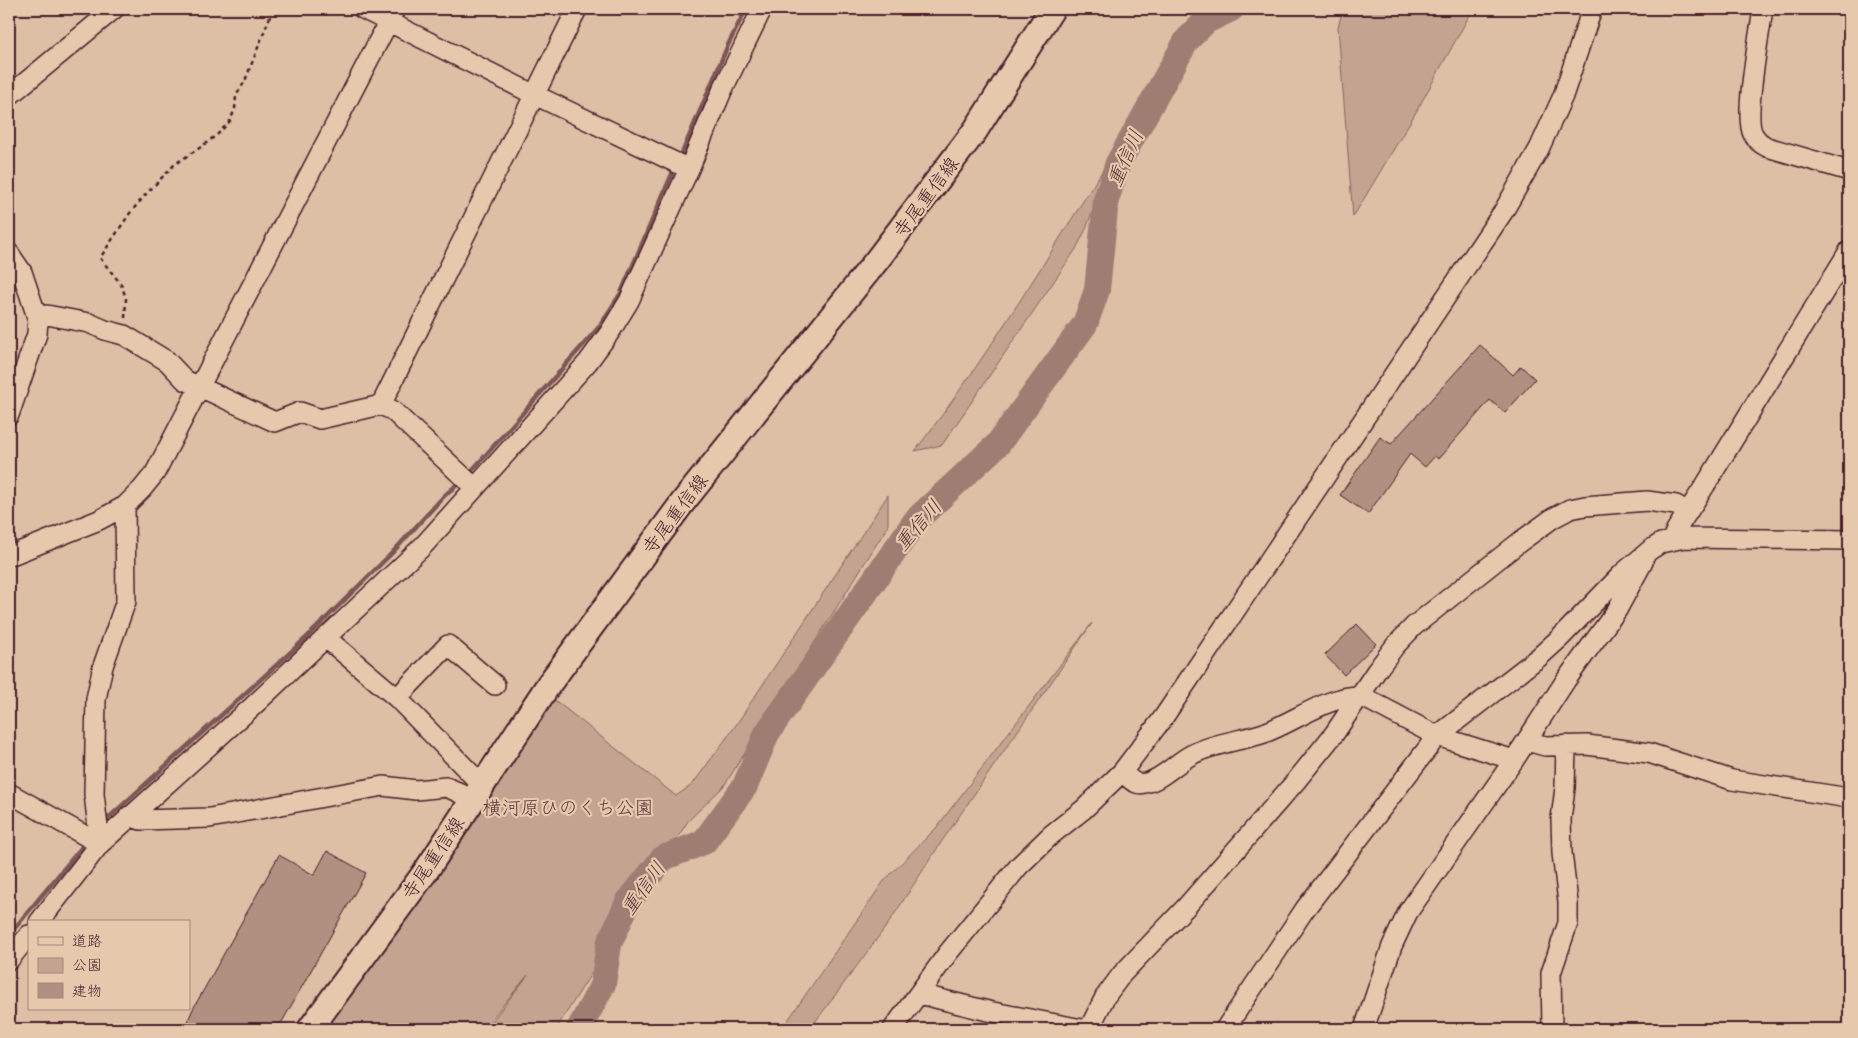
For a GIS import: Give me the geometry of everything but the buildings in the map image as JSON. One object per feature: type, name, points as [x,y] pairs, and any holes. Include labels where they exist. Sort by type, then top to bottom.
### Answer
[{"type":"main road","name":"寺尾重信線","points":[[310,1029],[426,871],[549,684],[683,502],[877,260],[975,131],[1052,9]]},
{"type":"street","points":[[9,96],[114,9]]},
{"type":"street","points":[[363,9],[391,15],[535,95],[689,169]]},
{"type":"street","points":[[381,405],[577,9]]},
{"type":"street","points":[[41,920],[100,844],[252,707],[423,546],[588,362],[610,332],[629,301],[689,169],[722,90],[762,9]]},
{"type":"street","points":[[892,1029],[948,953],[1019,866],[1051,835],[1084,809],[1122,772],[1168,710],[1503,212],[1539,149],[1563,96],[1592,9]]},
{"type":"street","points":[[1763,9],[1750,101],[1749,122],[1752,134],[1767,147],[1849,171]]},
{"type":"street","points":[[9,556],[99,520],[124,506],[155,473],[391,15]]},
{"type":"street","points":[[1672,540],[1849,250]]},
{"type":"street","points":[[9,253],[22,272],[38,320],[37,334],[9,415]]},
{"type":"street","points":[[38,320],[47,315],[89,323],[124,335],[167,361],[185,380],[274,422],[300,412],[320,419],[381,405],[392,410],[475,488]]},
{"type":"street","points":[[1089,1029],[1105,997],[1122,974],[1186,907],[1290,788],[1334,734],[1390,652],[1414,626],[1521,541],[1553,518],[1570,509],[1647,501],[1676,505],[1688,512]]},
{"type":"street","points":[[100,844],[94,794],[96,699],[103,666],[126,601],[124,506]]},
{"type":"street","points":[[1225,1029],[1305,910],[1437,736],[1561,637],[1623,573],[1650,550],[1672,540],[1684,538],[1849,540]]},
{"type":"street","points":[[1364,1029],[1392,946],[1408,912],[1527,741],[1566,680],[1617,610],[1650,550]]},
{"type":"street","points":[[326,638],[397,698],[477,793]]},
{"type":"street","points":[[397,698],[448,645],[495,685]]},
{"type":"street","points":[[1122,772],[1134,782],[1143,784],[1152,781],[1191,755],[1208,748],[1264,733],[1338,699],[1350,696],[1360,696],[1437,736],[1514,760]]},
{"type":"street","points":[[1527,741],[1545,746],[1595,746],[1649,753],[1732,780],[1849,798]]},
{"type":"street","points":[[1552,1029],[1550,973],[1568,923],[1561,819],[1565,788],[1566,745]]},
{"type":"street","points":[[129,816],[141,820],[210,818],[384,786],[416,790],[446,787],[458,792],[477,793]]},
{"type":"street","points":[[9,793],[100,844]]},
{"type":"street","points":[[9,960],[28,936]]},
{"type":"street","points":[[919,994],[988,1011],[1082,1029]]},
{"type":"path","points":[[124,335],[126,298],[121,284],[100,258],[130,212],[147,193],[175,164],[218,134],[230,121],[235,109],[236,96],[245,81],[273,9]]},
{"type":"green space","points":[[1343,9],[1473,9],[1416,112],[1353,217],[1338,27]]},
{"type":"green space","points":[[1113,154],[1086,229],[1076,249],[942,445],[915,451],[993,342]]},
{"type":"green space","name":"横河原ひのくち公園","points":[[888,495],[888,526],[724,786],[688,821],[556,1029],[486,1029],[528,975],[483,1029],[320,1029],[552,698],[676,796],[692,785],[736,725]]},
{"type":"green space","points":[[1092,623],[940,844],[888,924],[810,1029],[782,1029],[884,881],[937,827]]},
{"type":"waterway","points":[[680,158],[728,45],[746,9]]},
{"type":"waterway","name":"重信川","points":[[579,1029],[603,984],[609,944],[628,902],[663,858],[704,842],[745,786],[767,733],[917,519],[998,444],[1085,324],[1097,290],[1106,200],[1118,163],[1187,40],[1206,21],[1231,9]]},
{"type":"waterway","points":[[468,475],[599,327],[621,293],[675,167]]},
{"type":"waterway","points":[[103,823],[305,639],[392,553],[444,496],[460,482]]},
{"type":"waterway","points":[[9,935],[86,842]]}]
